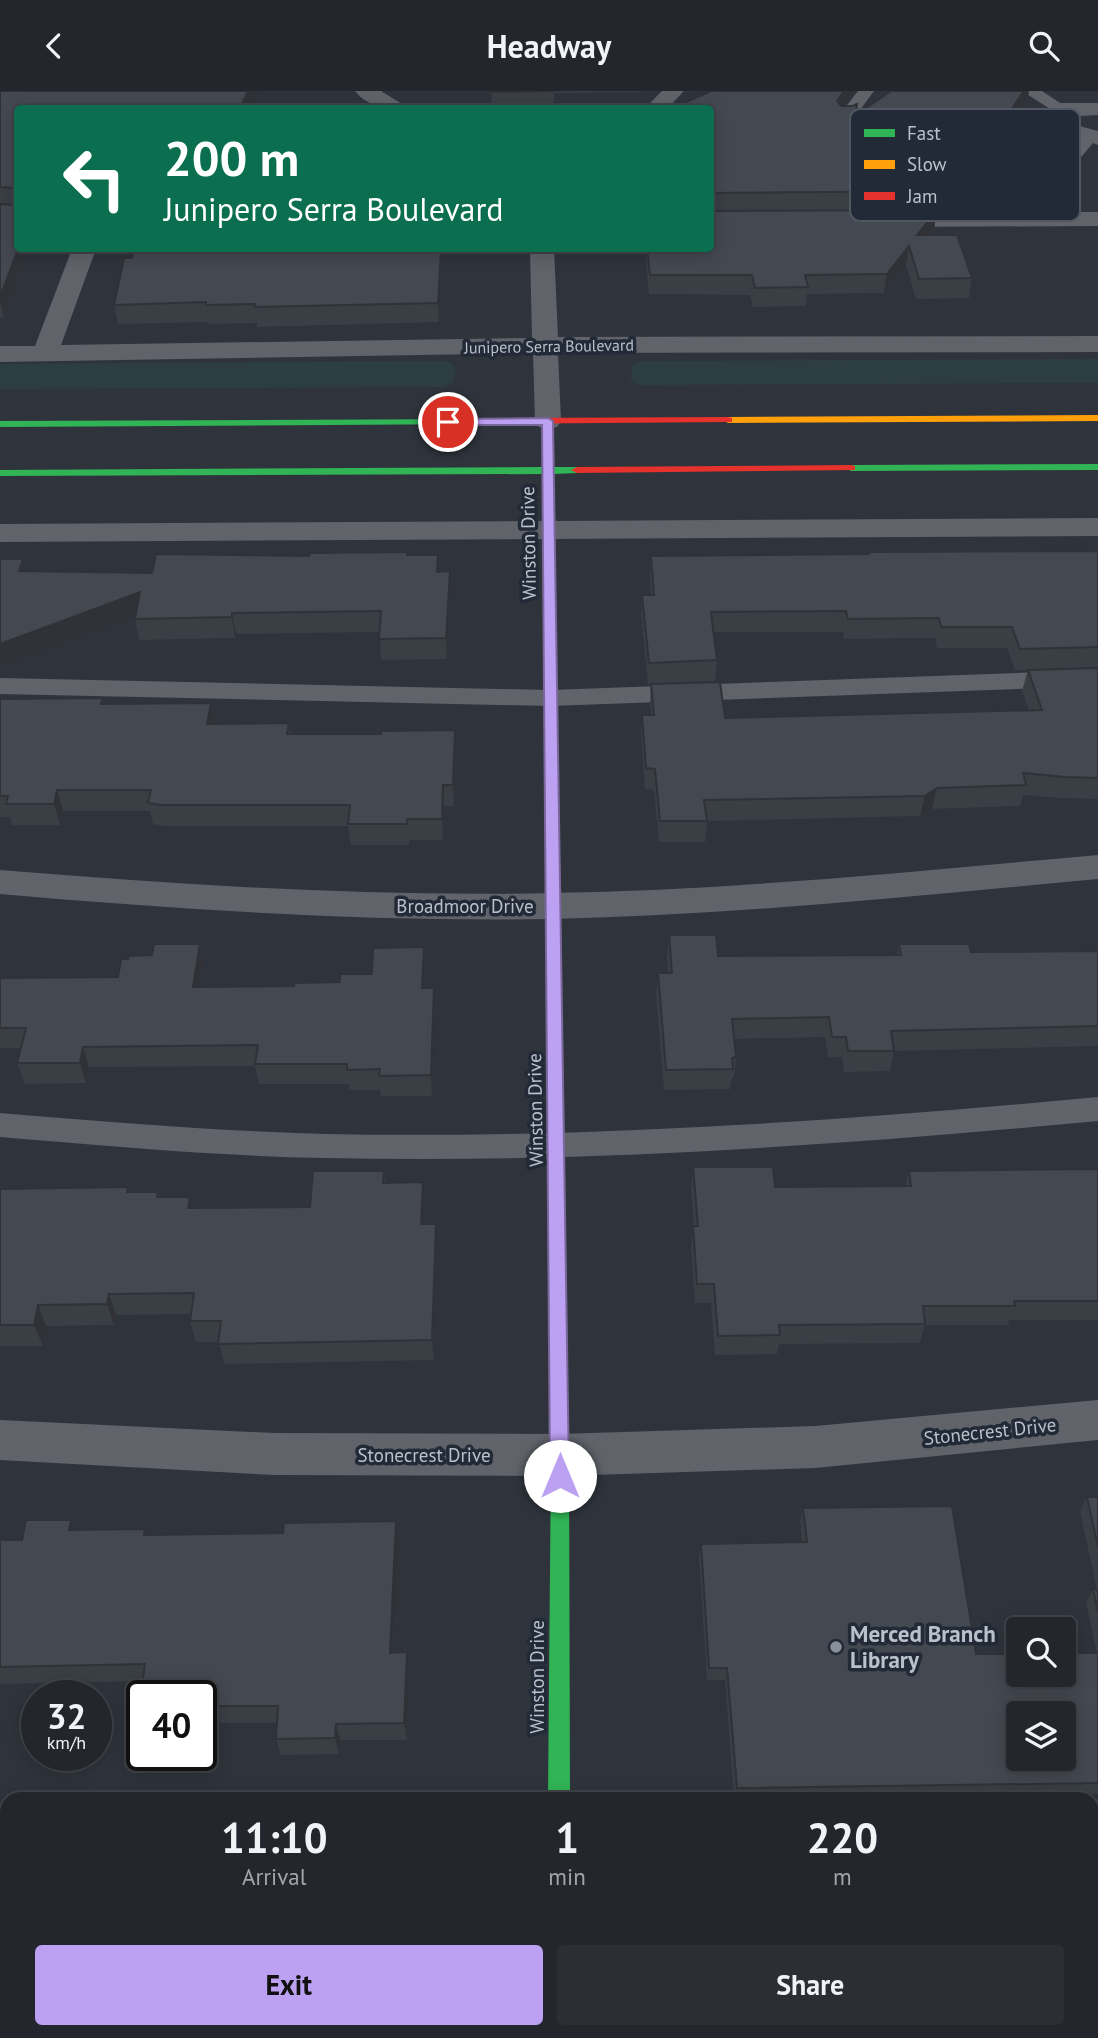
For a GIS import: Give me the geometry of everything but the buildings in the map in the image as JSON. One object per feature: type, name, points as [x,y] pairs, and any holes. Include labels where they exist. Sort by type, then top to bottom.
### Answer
[{"type":"main road","points":[[0,424],[1098,418]]},
{"type":"main road","name":"Winston Drive","points":[[548,421],[560,1455],[559,1792]]},
{"type":"main road","points":[[0,473],[1098,467]]},
{"type":"street","points":[[365,91],[392,105]]},
{"type":"street","points":[[658,105],[674,91]]},
{"type":"street","points":[[1061,109],[1098,109]]},
{"type":"street","points":[[1080,151],[1093,137]]},
{"type":"street","points":[[1080,219],[1098,219]]},
{"type":"street","points":[[45,354],[83,252]]},
{"type":"street","points":[[542,252],[548,421]]},
{"type":"street","name":"Junipero Serra Boulevard","points":[[0,355],[545,345],[1098,344]]},
{"type":"street","points":[[0,533],[1098,527]]},
{"type":"street","name":"Broadmoor Drive","points":[[0,882],[320,905],[553,906],[818,892],[1098,867]]},
{"type":"street","name":"Stonecrest Drive","points":[[0,1440],[274,1454],[560,1455],[815,1447],[1098,1420]]},
{"type":"lane","points":[[852,109],[866,91]]},
{"type":"lane","points":[[1030,91],[1061,109]]},
{"type":"lane","points":[[845,118],[850,112]]},
{"type":"lane","points":[[0,686],[550,698],[1098,678]]},
{"type":"lane","points":[[0,1125],[106,1134],[325,1146],[556,1145],[803,1135],[1098,1109]]},
{"type":"shaded area","points":[[1098,359],[1098,383],[639,385],[631,381],[632,365],[644,361]]},
{"type":"shaded area","points":[[452,363],[456,371],[453,382],[445,387],[0,389],[0,364]]},
{"type":"traffic: fast","points":[[0,424],[483,421]]},
{"type":"traffic: fast","points":[[548,421],[553,870]]},
{"type":"traffic: fast","points":[[851,468],[1098,467]]},
{"type":"traffic: fast","points":[[0,473],[577,470]]},
{"type":"traffic: fast","points":[[556,1108],[560,1455],[559,1792]]},
{"type":"traffic: slow","points":[[728,420],[1098,418]]},
{"type":"traffic: jam","points":[[483,421],[728,420]]},
{"type":"traffic: jam","points":[[577,470],[851,468]]},
{"type":"traffic: jam","points":[[553,870],[556,1108]]},
{"type":"place","name":"Merced Branch Library","points":[[836,1647]]},
{"type":"route","points":[[448,422],[548,421],[560,1476]]}]
